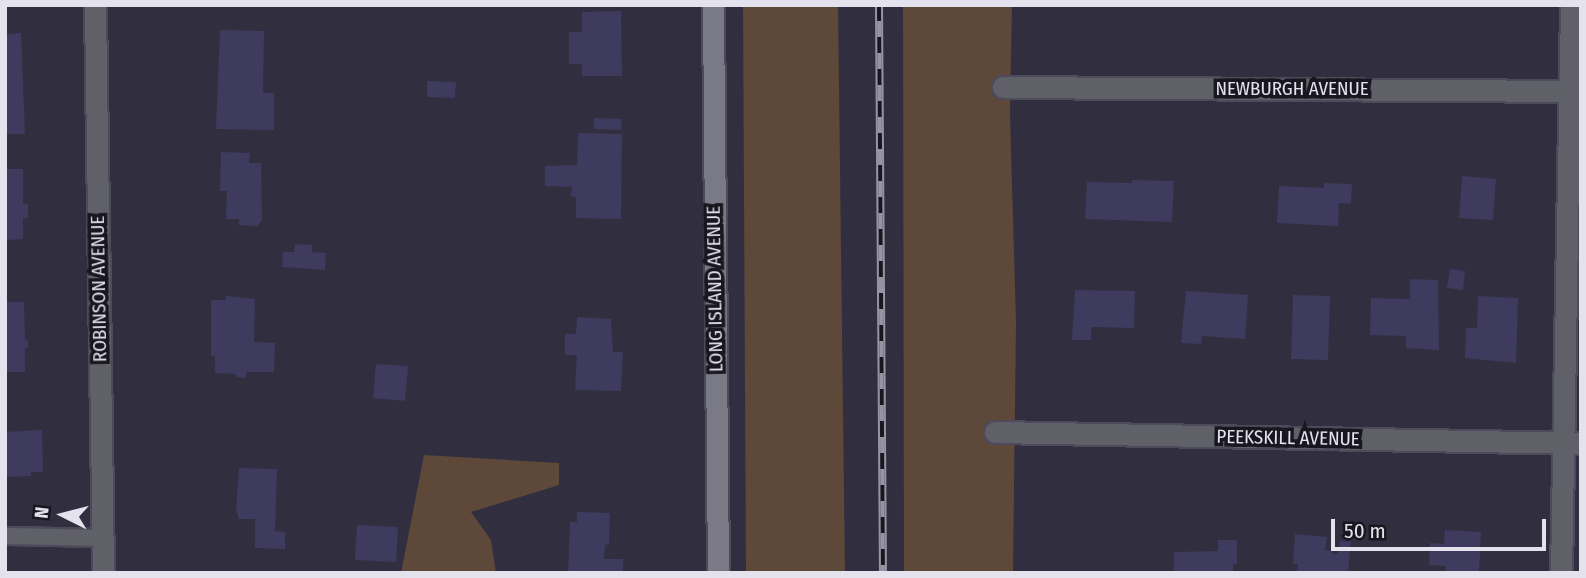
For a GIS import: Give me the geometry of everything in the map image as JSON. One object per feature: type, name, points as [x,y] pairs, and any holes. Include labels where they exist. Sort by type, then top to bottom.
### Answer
[{"type":"street","name":"ROBINSON AVENUE","points":[[95,5],[103,573]]},
{"type":"street","name":"LONG ISLAND AVENUE","points":[[713,5],[718,573]]},
{"type":"street","points":[[1561,573],[1572,443],[1575,91],[1571,5]]},
{"type":"street","name":"NEWBURGH AVENUE","points":[[1003,87],[1575,91]]},
{"type":"street","name":"PEEKSKILL AVENUE","points":[[995,432],[1572,443]]},
{"type":"lane","points":[[5,536],[103,538]]},
{"type":"shaded area","points":[[743,5],[838,5],[845,573],[746,573]]},
{"type":"shaded area","points":[[903,5],[1012,5],[1010,113],[1016,322],[1013,573],[904,573]]},
{"type":"shaded area","points":[[424,455],[559,463],[559,485],[471,512],[491,540],[496,573],[401,573]]},
{"type":"building","points":[[621,11],[622,76],[582,76],[582,64],[569,64],[569,32],[582,32],[582,12]]},
{"type":"building","points":[[220,30],[264,31],[263,93],[274,93],[274,130],[216,129]]},
{"type":"building","points":[[21,33],[25,134],[5,134],[5,34]]},
{"type":"building","points":[[427,81],[456,82],[455,98],[427,97]]},
{"type":"building","points":[[594,118],[622,119],[621,130],[594,129]]},
{"type":"building","points":[[578,133],[622,134],[621,219],[576,218],[576,197],[571,196],[572,187],[545,186],[545,166],[577,165]]},
{"type":"building","points":[[221,152],[250,153],[249,163],[261,163],[262,220],[258,226],[239,225],[239,219],[226,219],[227,191],[220,191]]},
{"type":"building","points":[[5,169],[23,169],[23,204],[28,203],[28,218],[23,218],[23,239],[5,240]]},
{"type":"building","points":[[1462,176],[1496,179],[1493,220],[1459,218]]},
{"type":"building","points":[[1132,180],[1174,181],[1172,222],[1085,219],[1087,182],[1132,183]]},
{"type":"building","points":[[1324,183],[1352,184],[1351,204],[1339,203],[1338,226],[1277,223],[1279,186],[1324,188]]},
{"type":"building","points":[[295,244],[312,245],[312,252],[326,253],[325,270],[282,267],[283,252],[294,252]]},
{"type":"building","points":[[1450,269],[1465,271],[1463,290],[1447,288]]},
{"type":"building","points":[[1410,279],[1438,280],[1439,350],[1406,348],[1406,336],[1370,335],[1371,298],[1410,299]]},
{"type":"building","points":[[1075,290],[1135,291],[1134,328],[1091,327],[1091,340],[1072,340]]},
{"type":"building","points":[[1186,291],[1248,295],[1245,339],[1202,336],[1201,344],[1181,343]]},
{"type":"building","points":[[1293,295],[1330,296],[1328,360],[1291,359]]},
{"type":"building","points":[[226,296],[255,299],[254,342],[275,343],[274,372],[247,372],[245,378],[236,377],[236,374],[215,373],[215,356],[211,356],[211,300],[226,300]]},
{"type":"building","points":[[1478,296],[1518,298],[1516,363],[1465,358],[1466,328],[1477,328]]},
{"type":"building","points":[[5,302],[24,302],[25,340],[28,341],[28,348],[25,348],[25,372],[5,372]]},
{"type":"building","points":[[577,317],[611,319],[613,352],[623,352],[621,391],[575,390],[577,355],[565,355],[565,334],[576,334]]},
{"type":"building","points":[[376,364],[408,366],[405,401],[373,398]]},
{"type":"building","points":[[42,430],[43,472],[31,472],[31,476],[5,477],[5,432]]},
{"type":"building","points":[[239,468],[277,469],[275,531],[285,532],[285,549],[255,548],[255,519],[239,519],[236,510]]},
{"type":"building","points":[[577,512],[610,513],[609,544],[605,545],[604,559],[623,559],[623,573],[568,573],[570,522],[577,522]]},
{"type":"building","points":[[357,525],[398,527],[396,562],[355,560]]},
{"type":"building","points":[[1445,530],[1481,532],[1479,573],[1445,573],[1446,566],[1429,565],[1430,543],[1444,544]]},
{"type":"building","points":[[1295,534],[1327,537],[1325,550],[1332,551],[1332,554],[1338,554],[1340,541],[1351,542],[1348,573],[1297,573],[1298,564],[1293,564]]},
{"type":"building","points":[[1218,540],[1237,540],[1237,564],[1233,564],[1233,573],[1174,573],[1174,552],[1218,551]]},
{"type":"railway","points":[[879,5],[883,573]]}]
